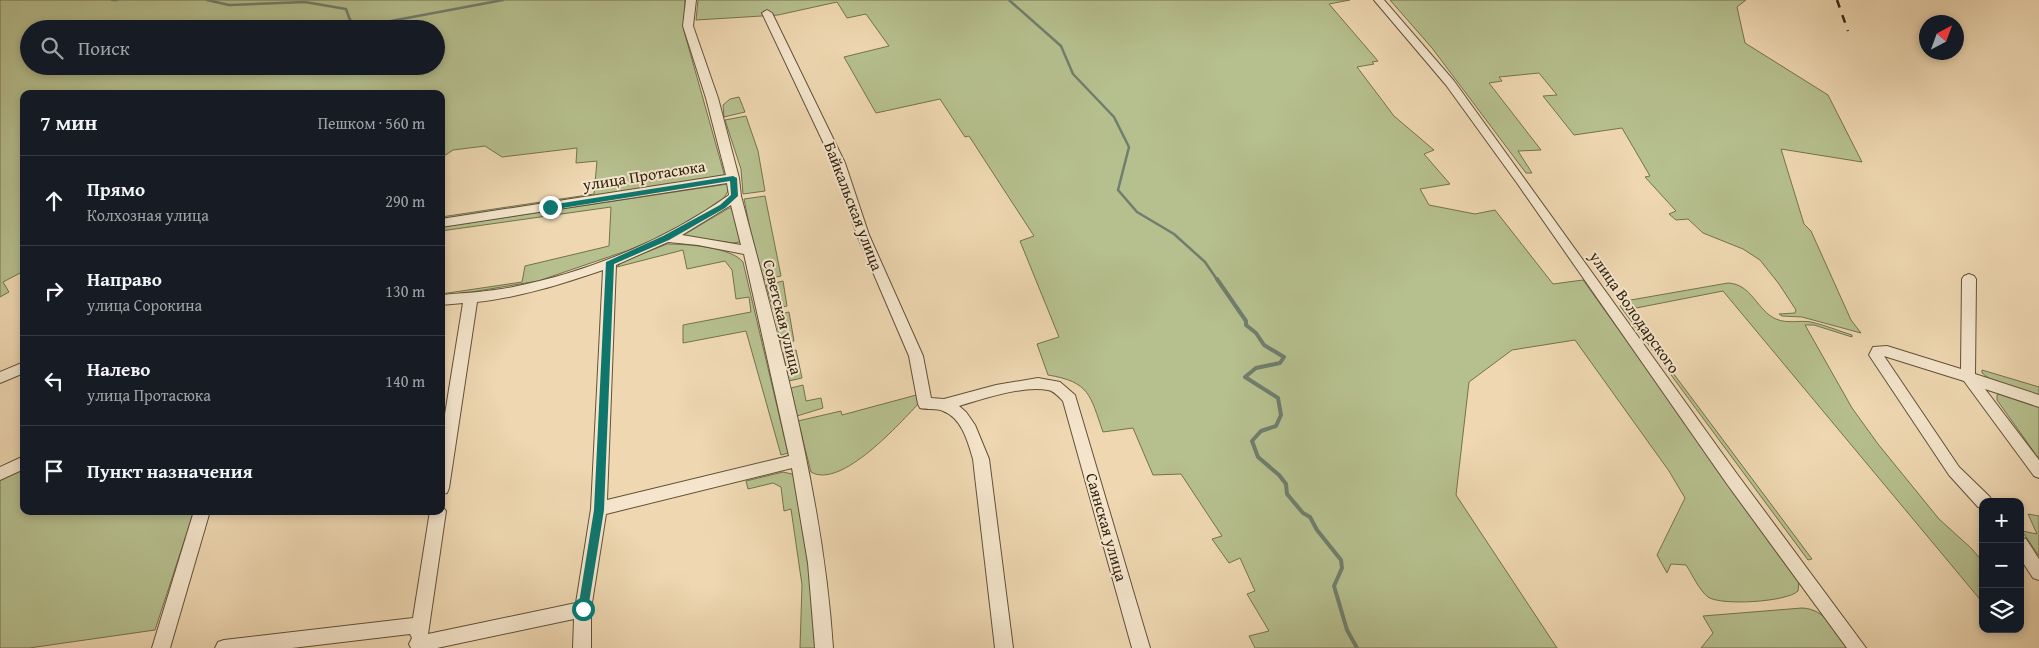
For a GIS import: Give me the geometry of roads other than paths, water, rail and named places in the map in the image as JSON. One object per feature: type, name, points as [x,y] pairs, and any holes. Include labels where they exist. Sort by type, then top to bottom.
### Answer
[{"type":"street","name":"Советская улица","points":[[691,0],[688,26],[712,98],[733,178],[735,196],[774,348],[798,460],[817,557],[824,648]]},
{"type":"street","name":"улица Володарского","points":[[1379,0],[1456,91],[1732,479],[1857,648]]},
{"type":"street","name":"Байкальская улица","points":[[767,13],[839,164],[864,235],[916,356],[925,404],[944,405]]},
{"type":"street","name":"улица Протасюка","points":[[445,222],[733,178]]},
{"type":"street","points":[[445,300],[512,292],[610,262],[666,238],[711,214],[735,196]]},
{"type":"street","points":[[666,238],[698,241],[750,251]]},
{"type":"street","points":[[582,648],[583,609],[599,510],[610,262]]},
{"type":"street","points":[[1969,279],[1968,376],[2039,472]]},
{"type":"street","points":[[445,462],[470,297]]},
{"type":"street","points":[[1980,498],[1954,471],[1876,355],[1878,351],[1887,351],[1968,376],[2039,401]]},
{"type":"street","points":[[0,378],[20,369]]},
{"type":"street","name":"Саянская улица","points":[[944,405],[965,398],[1043,384],[1049,384],[1062,389],[1073,406],[1141,648]]},
{"type":"street","points":[[944,405],[949,406],[962,418],[974,436],[981,459],[1004,648]]},
{"type":"street","points":[[599,510],[798,460]]},
{"type":"street","points":[[0,474],[20,464]]},
{"type":"street","points":[[161,648],[201,515]]},
{"type":"street","points":[[437,515],[417,646],[583,609]]},
{"type":"street","points":[[2024,550],[2039,573]]},
{"type":"street","points":[[224,648],[296,644],[420,625]]},
{"type":"waterway","points":[[112,0],[117,0]]},
{"type":"waterway","points":[[207,0],[229,5],[305,2],[346,9],[350,20]]},
{"type":"waterway","points":[[396,20],[503,0]]},
{"type":"waterway","points":[[1009,0],[1061,46],[1073,74],[1114,117],[1129,147],[1118,190],[1137,212],[1174,234],[1205,262],[1218,281]]},
{"type":"waterway","points":[[1217,279],[1246,321],[1246,325],[1256,333],[1264,345],[1284,357],[1280,363],[1256,368],[1245,377],[1278,398],[1281,415],[1276,426],[1261,431],[1252,441],[1258,457],[1279,475],[1286,484],[1287,494],[1303,513],[1310,517],[1317,530],[1341,560],[1342,568],[1334,586],[1347,630],[1357,648]]},
{"type":"railway","points":[[1837,0],[1848,31]]}]
